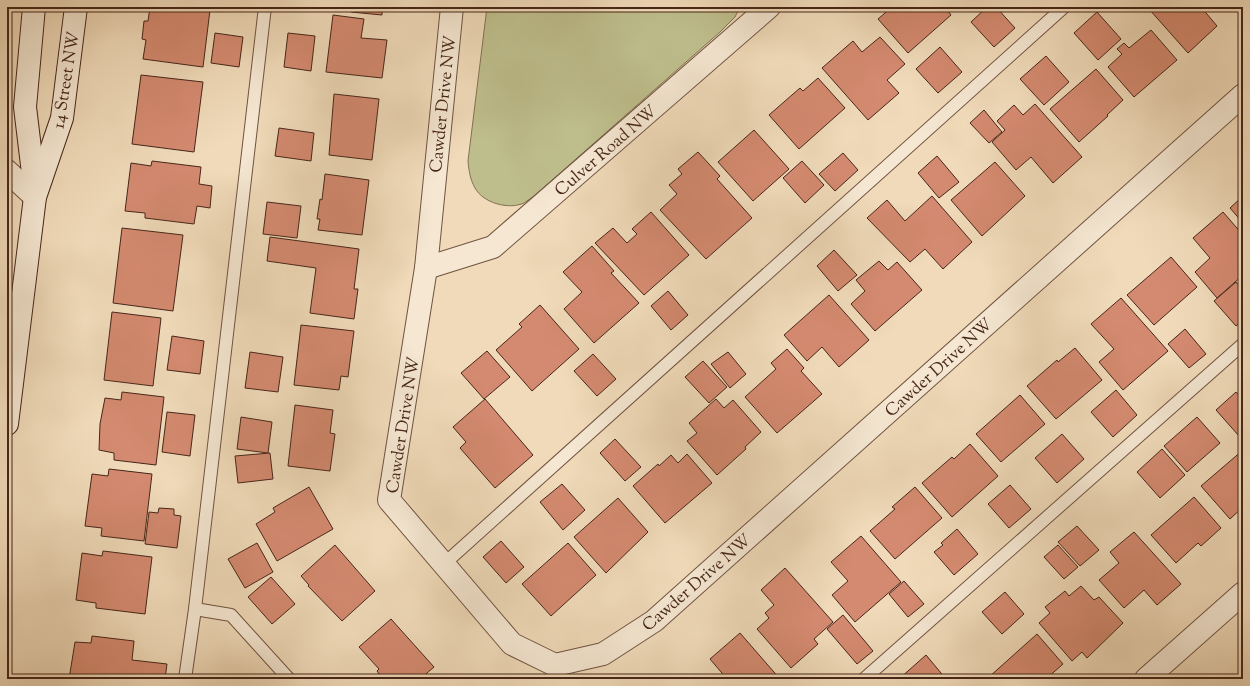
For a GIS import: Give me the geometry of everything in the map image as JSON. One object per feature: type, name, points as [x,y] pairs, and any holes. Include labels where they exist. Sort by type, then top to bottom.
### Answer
[{"type":"street","name":"14 Street NW","points":[[34,7],[26,107],[35,197]]},
{"type":"street","name":"14 Street NW","points":[[7,424],[35,197],[62,118],[76,7]]},
{"type":"street","name":"Cawder Drive NW","points":[[452,7],[426,268],[389,500],[512,644],[555,665],[603,654],[654,621],[1243,95]]},
{"type":"street","name":"Culver Road NW","points":[[426,268],[493,247],[769,7]]},
{"type":"street","points":[[7,171],[35,197]]},
{"type":"street","points":[[1146,679],[1243,593]]},
{"type":"lane","points":[[185,679],[265,7]]},
{"type":"lane","points":[[444,564],[1064,7]]},
{"type":"lane","points":[[864,679],[1243,344]]},
{"type":"lane","points":[[194,609],[231,615],[289,679]]},
{"type":"green space","points":[[487,7],[740,7],[735,17],[720,32],[534,196],[524,203],[511,206],[497,204],[484,198],[475,188],[468,165]]},
{"type":"building","points":[[150,7],[188,7],[210,10],[203,67],[143,59],[146,40],[142,39],[144,21],[148,21]]},
{"type":"building","points":[[351,7],[382,7],[382,15],[351,12]]},
{"type":"building","points":[[892,7],[945,7],[951,15],[908,53],[878,19]]},
{"type":"building","points":[[987,7],[996,7],[1015,28],[994,47],[971,22]]},
{"type":"building","points":[[1151,7],[1201,7],[1217,26],[1188,53],[1149,9]]},
{"type":"building","points":[[1097,12],[1121,39],[1098,60],[1074,33]]},
{"type":"building","points":[[333,15],[364,19],[361,38],[387,40],[382,78],[326,72]]},
{"type":"building","points":[[1151,30],[1177,60],[1134,97],[1108,67],[1122,54],[1117,49],[1124,43],[1129,48]]},
{"type":"building","points":[[215,33],[243,37],[239,67],[211,63]]},
{"type":"building","points":[[288,33],[315,36],[311,71],[284,67]]},
{"type":"building","points":[[880,37],[905,64],[887,80],[899,93],[868,120],[822,68],[853,41],[862,52]]},
{"type":"building","points":[[940,47],[962,72],[938,93],[916,69]]},
{"type":"building","points":[[1046,56],[1069,82],[1044,105],[1020,79]]},
{"type":"building","points":[[1096,69],[1123,100],[1107,115],[1108,116],[1079,142],[1050,109]]},
{"type":"building","points":[[141,75],[203,82],[194,152],[132,144]]},
{"type":"building","points":[[818,78],[845,108],[799,149],[769,115],[800,88],[803,91]]},
{"type":"building","points":[[334,94],[379,99],[372,160],[329,155]]},
{"type":"building","points":[[1035,104],[1082,157],[1053,183],[1031,157],[1016,170],[992,142],[1005,130],[997,121],[1014,105],[1023,115]]},
{"type":"building","points":[[984,110],[1002,132],[989,143],[970,123]]},
{"type":"building","points":[[279,128],[314,133],[311,161],[275,156]]},
{"type":"building","points":[[754,130],[789,169],[753,201],[718,162]]},
{"type":"building","points":[[698,152],[720,176],[717,179],[752,218],[706,259],[660,210],[677,194],[669,185],[682,174],[678,169]]},
{"type":"building","points":[[843,153],[858,170],[835,191],[819,174]]},
{"type":"building","points":[[937,156],[959,182],[939,198],[918,173]]},
{"type":"building","points":[[152,161],[201,167],[199,184],[212,186],[210,208],[197,206],[194,224],[145,218],[145,213],[125,211],[131,163],[151,166]]},
{"type":"building","points":[[802,161],[824,185],[805,203],[783,178]]},
{"type":"building","points":[[995,162],[1025,196],[982,236],[951,200]]},
{"type":"building","points":[[325,174],[369,180],[362,235],[318,230],[320,219],[317,219],[320,199],[322,200]]},
{"type":"building","points":[[932,196],[972,242],[943,269],[925,249],[910,262],[867,218],[887,200],[905,221]]},
{"type":"building","points":[[1243,196],[1243,223],[1230,208]]},
{"type":"building","points":[[267,202],[301,206],[297,238],[263,234]]},
{"type":"building","points":[[651,212],[689,255],[644,295],[595,243],[613,228],[627,243],[637,234],[632,229]]},
{"type":"building","points":[[1223,212],[1243,235],[1243,275],[1217,298],[1195,272],[1210,258],[1193,238]]},
{"type":"building","points":[[122,228],[183,235],[173,311],[113,303]]},
{"type":"building","points":[[270,237],[359,249],[354,289],[358,289],[354,319],[310,313],[316,268],[267,261]]},
{"type":"building","points":[[592,246],[614,271],[611,273],[639,303],[594,343],[564,309],[582,292],[563,272]]},
{"type":"building","points":[[834,250],[857,275],[838,291],[817,266]]},
{"type":"building","points":[[1171,257],[1197,287],[1154,325],[1127,295]]},
{"type":"building","points":[[879,261],[888,270],[897,262],[922,290],[875,331],[851,304],[865,291],[856,280]]},
{"type":"building","points":[[1236,282],[1243,291],[1243,320],[1236,326],[1214,301]]},
{"type":"building","points":[[668,291],[688,315],[671,330],[651,306]]},
{"type":"building","points":[[829,295],[869,340],[839,367],[822,347],[807,361],[784,335]]},
{"type":"building","points":[[1121,298],[1168,351],[1123,390],[1099,362],[1114,349],[1091,324]]},
{"type":"building","points":[[540,305],[579,349],[532,391],[496,350],[522,327],[519,324]]},
{"type":"building","points":[[112,312],[161,318],[153,386],[104,380]]},
{"type":"building","points":[[301,325],[354,331],[348,377],[341,376],[339,390],[294,385]]},
{"type":"building","points":[[1185,329],[1206,354],[1189,368],[1168,344]]},
{"type":"building","points":[[172,336],[204,341],[200,374],[167,370]]},
{"type":"building","points":[[1075,348],[1102,380],[1056,419],[1027,386],[1057,360],[1058,362]]},
{"type":"building","points":[[787,349],[804,368],[801,371],[822,394],[777,433],[745,397],[776,369],[771,363]]},
{"type":"building","points":[[487,351],[510,377],[484,399],[461,373]]},
{"type":"building","points":[[250,352],[283,357],[278,392],[245,388]]},
{"type":"building","points":[[728,352],[746,374],[730,388],[711,364]]},
{"type":"building","points":[[593,354],[616,379],[597,396],[574,371]]},
{"type":"building","points":[[703,361],[727,387],[709,403],[685,377]]},
{"type":"building","points":[[1116,390],[1137,415],[1113,437],[1091,412]]},
{"type":"building","points":[[122,392],[164,397],[156,465],[114,460],[114,453],[99,450],[100,424],[105,398],[121,400]]},
{"type":"building","points":[[1236,392],[1243,400],[1243,433],[1239,436],[1216,410]]},
{"type":"building","points":[[1020,395],[1045,424],[1001,462],[976,434]]},
{"type":"building","points":[[485,399],[533,455],[495,488],[460,448],[466,442],[453,427]]},
{"type":"building","points":[[716,399],[724,408],[733,400],[761,432],[745,447],[746,449],[717,475],[687,441],[697,433],[689,423]]},
{"type":"building","points":[[295,405],[333,410],[330,433],[335,434],[330,471],[288,466]]},
{"type":"building","points":[[167,412],[195,415],[190,456],[162,452]]},
{"type":"building","points":[[241,417],[272,422],[268,453],[237,449]]},
{"type":"building","points":[[1197,417],[1220,443],[1187,472],[1164,446]]},
{"type":"building","points":[[1062,434],[1084,459],[1057,483],[1035,458]]},
{"type":"building","points":[[615,439],[641,467],[625,481],[600,453]]},
{"type":"building","points":[[970,444],[998,476],[952,517],[922,483],[952,457],[954,459]]},
{"type":"building","points":[[1162,449],[1185,475],[1160,498],[1137,472]]},
{"type":"building","points":[[1243,450],[1243,507],[1230,519],[1201,486]]},
{"type":"building","points":[[270,453],[273,479],[238,483],[235,456]]},
{"type":"building","points":[[687,454],[712,483],[665,523],[633,486],[658,464],[659,466],[671,455],[678,463]]},
{"type":"building","points":[[109,469],[152,474],[144,541],[101,536],[102,528],[85,526],[92,474],[108,476]]},
{"type":"building","points":[[562,484],[585,510],[563,530],[540,502]]},
{"type":"building","points":[[1010,485],[1031,509],[1009,528],[988,504]]},
{"type":"building","points":[[309,487],[333,529],[277,561],[256,524],[275,512],[273,508]]},
{"type":"building","points":[[915,487],[942,518],[895,559],[870,531],[895,509],[892,507]]},
{"type":"building","points":[[1194,497],[1221,528],[1201,546],[1198,543],[1176,563],[1151,535]]},
{"type":"building","points":[[618,498],[648,532],[606,573],[574,537]]},
{"type":"building","points":[[159,508],[174,509],[174,515],[181,516],[177,548],[145,544],[149,512],[158,513]]},
{"type":"building","points":[[1077,526],[1099,550],[1080,566],[1058,542]]},
{"type":"building","points":[[957,529],[978,554],[954,575],[934,552],[943,545],[941,543]]},
{"type":"building","points":[[1134,532],[1181,584],[1157,605],[1144,590],[1124,608],[1099,580],[1119,563],[1110,552]]},
{"type":"building","points":[[861,536],[901,582],[855,622],[832,595],[848,581],[831,562]]},
{"type":"building","points":[[501,541],[524,567],[506,583],[483,557]]},
{"type":"building","points":[[257,543],[273,572],[245,588],[228,559]]},
{"type":"building","points":[[568,543],[596,575],[551,616],[522,584]]},
{"type":"building","points":[[335,545],[375,591],[342,621],[308,586],[309,585],[301,576]]},
{"type":"building","points":[[1058,545],[1078,567],[1064,579],[1044,557]]},
{"type":"building","points":[[103,551],[152,557],[145,614],[96,608],[96,603],[76,600],[82,553],[102,556]]},
{"type":"building","points":[[785,568],[833,622],[814,639],[818,644],[791,668],[757,629],[769,618],[765,613],[774,605],[761,590]]},
{"type":"building","points":[[271,577],[295,604],[272,624],[248,597]]},
{"type":"building","points":[[904,581],[924,604],[908,617],[889,594]]},
{"type":"building","points":[[1081,586],[1094,600],[1099,597],[1123,623],[1087,658],[1082,652],[1072,661],[1039,623],[1050,613],[1045,607],[1065,591],[1069,596]]},
{"type":"building","points":[[1005,592],[1024,614],[1002,634],[982,612]]},
{"type":"building","points":[[843,615],[873,651],[857,664],[827,629]]},
{"type":"building","points":[[391,619],[434,667],[420,679],[383,679],[377,671],[379,669],[359,647]]},
{"type":"building","points":[[740,633],[780,679],[727,679],[710,659]]},
{"type":"building","points":[[1037,634],[1063,664],[1046,679],[991,679],[989,677]]},
{"type":"building","points":[[92,636],[134,641],[132,660],[167,664],[165,679],[69,679],[75,642],[91,643]]},
{"type":"building","points":[[926,655],[946,679],[899,679]]}]
